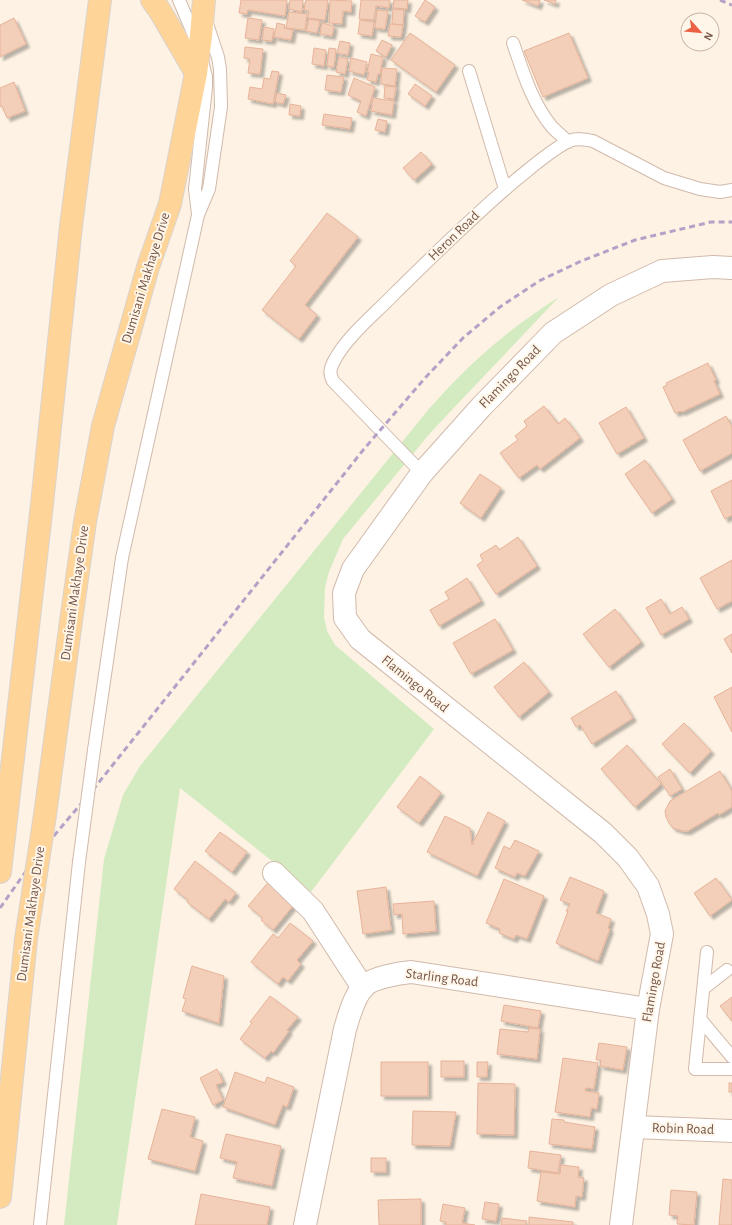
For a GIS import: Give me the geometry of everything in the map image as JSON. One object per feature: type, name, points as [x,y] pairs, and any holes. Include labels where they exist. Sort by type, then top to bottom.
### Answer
[{"type":"main road","points":[[0,872],[43,496],[71,226],[100,0]]},
{"type":"main road","points":[[152,0],[196,73]]},
{"type":"main road","name":"Dumisani Makhaye Drive","points":[[0,1197],[26,939],[86,522],[103,426],[148,267],[170,204],[196,73],[202,4]]},
{"type":"street","name":"Flamingo Road","points":[[621,1225],[648,1009],[662,934],[658,914],[648,886],[628,858],[603,833],[360,639],[345,618],[344,593],[353,569],[422,473],[481,407],[553,333],[611,295],[662,271],[713,267],[732,268]]},
{"type":"street","points":[[274,874],[313,910],[363,988],[353,1004],[345,1029],[305,1225]]},
{"type":"street","name":"Starling Road","points":[[363,988],[364,986],[390,975],[411,972],[648,1009]]},
{"type":"street","name":"Robin Road","points":[[634,1127],[732,1131]]},
{"type":"lane","points":[[179,0],[192,29],[206,77],[195,189],[198,215]]},
{"type":"lane","points":[[40,1225],[79,862],[122,558],[198,215],[209,189],[221,107],[220,69],[218,57],[202,4]]},
{"type":"lane","points":[[512,43],[528,85],[540,110],[552,127],[568,142]]},
{"type":"lane","points":[[469,71],[505,189]]},
{"type":"lane","name":"Heron Road","points":[[422,473],[333,381],[330,374],[331,368],[334,360],[348,341],[441,248],[505,189],[539,161],[568,142],[583,138],[593,141],[664,178],[700,189],[720,192],[732,190]]},
{"type":"lane","points":[[707,952],[695,1069],[732,1069]]},
{"type":"lane","points":[[704,988],[726,970]]},
{"type":"lane","points":[[700,1019],[732,1057]]},
{"type":"green space","points":[[559,297],[431,432],[343,539],[329,572],[325,587],[324,617],[327,631],[335,645],[434,729],[311,892],[180,788],[117,1225],[64,1225],[104,859],[123,795],[140,766],[428,410],[473,363],[505,335]]},
{"type":"building","points":[[241,0],[287,0],[285,16],[248,10],[247,14],[239,13]]},
{"type":"building","points":[[290,0],[303,0],[302,12],[289,9]]},
{"type":"building","points":[[306,0],[328,0],[325,20],[308,18],[309,11],[304,10]]},
{"type":"building","points":[[330,0],[352,1],[351,12],[343,11],[342,24],[329,23]]},
{"type":"building","points":[[361,0],[390,0],[389,8],[376,6],[374,20],[359,19]]},
{"type":"building","points":[[394,0],[408,0],[407,9],[393,8]]},
{"type":"building","points":[[425,0],[435,7],[425,22],[415,16]]},
{"type":"building","points":[[522,0],[540,0],[538,6]]},
{"type":"building","points":[[544,0],[556,0],[555,4]]},
{"type":"building","points":[[393,9],[404,10],[403,25],[392,24]]},
{"type":"building","points":[[377,10],[388,11],[385,29],[375,28]]},
{"type":"building","points":[[289,12],[307,14],[305,30],[286,28]]},
{"type":"building","points":[[14,18],[26,44],[0,57],[0,25]]},
{"type":"building","points":[[248,18],[262,20],[259,40],[245,38]]},
{"type":"building","points":[[309,19],[320,21],[317,33],[306,31]]},
{"type":"building","points":[[360,20],[374,22],[372,36],[358,34]]},
{"type":"building","points":[[277,23],[285,25],[284,28],[293,30],[291,40],[274,37]]},
{"type":"building","points":[[322,23],[334,26],[332,36],[320,34]]},
{"type":"building","points":[[390,24],[403,25],[401,37],[388,36]]},
{"type":"building","points":[[264,27],[274,29],[272,41],[262,40]]},
{"type":"building","points":[[410,33],[455,65],[436,92],[391,60]]},
{"type":"building","points":[[569,33],[588,78],[543,97],[524,51]]},
{"type":"building","points":[[382,40],[392,45],[386,57],[376,51]]},
{"type":"building","points":[[340,41],[350,43],[348,55],[337,53]]},
{"type":"building","points":[[245,47],[263,49],[260,74],[248,73],[250,59],[244,58]]},
{"type":"building","points":[[314,48],[326,50],[324,66],[312,64]]},
{"type":"building","points":[[329,48],[336,49],[334,67],[327,66]]},
{"type":"building","points":[[371,54],[383,57],[380,74],[378,74],[376,82],[367,80],[369,72],[367,72]]},
{"type":"building","points":[[339,57],[348,59],[345,74],[336,72]]},
{"type":"building","points":[[351,58],[367,62],[364,75],[349,71]]},
{"type":"building","points":[[382,68],[397,69],[395,86],[381,84]]},
{"type":"building","points":[[272,71],[279,72],[273,104],[248,99],[250,87],[262,89],[264,78],[270,79]]},
{"type":"building","points":[[327,75],[344,77],[341,92],[325,90]]},
{"type":"building","points":[[354,78],[375,87],[366,116],[357,112],[361,101],[348,95]]},
{"type":"building","points":[[14,82],[25,111],[7,118],[2,106],[0,107],[0,88]]},
{"type":"building","points":[[415,84],[432,96],[425,106],[408,94]]},
{"type":"building","points":[[385,86],[396,87],[394,99],[384,98]]},
{"type":"building","points":[[277,93],[286,95],[283,104],[275,102]]},
{"type":"building","points":[[373,98],[394,101],[392,115],[371,111]]},
{"type":"building","points":[[290,104],[301,106],[300,116],[289,115]]},
{"type":"building","points":[[324,114],[352,118],[350,129],[322,125]]},
{"type":"building","points":[[378,119],[387,121],[385,132],[375,130]]},
{"type":"building","points":[[421,152],[432,164],[414,180],[403,168]]},
{"type":"building","points":[[327,213],[358,237],[305,305],[317,315],[299,339],[262,310],[296,266],[290,261]]},
{"type":"building","points":[[708,363],[716,380],[714,381],[720,394],[682,412],[675,413],[663,387],[667,385],[666,383]]},
{"type":"building","points":[[544,406],[558,424],[565,418],[580,438],[540,469],[537,465],[519,478],[500,453],[518,440],[515,436],[527,426],[524,421]]},
{"type":"building","points":[[626,407],[644,438],[617,454],[599,423]]},
{"type":"building","points":[[726,416],[732,427],[732,453],[700,471],[683,440]]},
{"type":"building","points":[[645,460],[672,499],[652,513],[625,474]]},
{"type":"building","points":[[480,474],[501,488],[481,518],[460,503]]},
{"type":"building","points":[[732,480],[732,515],[725,519],[711,491]]},
{"type":"building","points":[[518,537],[537,566],[496,594],[477,565],[483,561],[480,555],[496,545],[499,550]]},
{"type":"building","points":[[732,560],[732,601],[717,609],[700,578]]},
{"type":"building","points":[[467,578],[481,601],[439,626],[430,610],[449,599],[445,592]]},
{"type":"building","points":[[661,599],[670,614],[682,607],[689,619],[661,635],[646,608]]},
{"type":"building","points":[[615,609],[641,642],[609,667],[583,634]]},
{"type":"building","points":[[495,619],[513,650],[471,674],[453,643]]},
{"type":"building","points":[[732,634],[732,653],[724,639]]},
{"type":"building","points":[[524,662],[549,692],[519,717],[494,687]]},
{"type":"building","points":[[732,687],[732,732],[714,697]]},
{"type":"building","points":[[616,691],[633,718],[592,744],[580,725],[576,727],[571,718]]},
{"type":"building","points":[[684,723],[711,751],[690,773],[662,744]]},
{"type":"building","points":[[627,745],[661,784],[635,807],[601,769]]},
{"type":"building","points":[[670,769],[682,789],[670,796],[658,777]]},
{"type":"building","points":[[720,771],[732,791],[732,807],[719,815],[718,813],[688,831],[673,828],[666,817],[665,811],[670,801]]},
{"type":"building","points":[[420,776],[441,793],[419,823],[397,807]]},
{"type":"building","points":[[488,812],[505,821],[477,876],[427,852],[445,816],[470,828],[472,845]]},
{"type":"building","points":[[220,832],[247,852],[232,872],[205,851]]},
{"type":"building","points":[[515,840],[539,851],[525,876],[517,873],[515,877],[495,868],[504,846],[510,849]]},
{"type":"building","points":[[195,861],[236,893],[229,902],[225,899],[209,919],[187,902],[188,900],[174,889]]},
{"type":"building","points":[[570,877],[604,891],[596,913],[611,919],[608,928],[610,929],[598,961],[556,943],[568,911],[566,911],[570,904],[560,900]]},
{"type":"building","points":[[716,878],[732,900],[710,916],[694,893]]},
{"type":"building","points":[[271,879],[297,901],[273,930],[261,920],[263,918],[248,906]]},
{"type":"building","points":[[504,879],[544,896],[527,939],[516,935],[514,939],[499,933],[500,929],[486,923]]},
{"type":"building","points":[[386,887],[391,930],[363,934],[357,891]]},
{"type":"building","points":[[434,901],[436,931],[403,934],[402,914],[394,915],[393,904]]},
{"type":"building","points":[[290,923],[313,941],[297,960],[301,964],[288,981],[283,977],[278,984],[251,962],[273,934],[278,938]]},
{"type":"building","points":[[192,966],[224,976],[219,1023],[182,1011],[186,999],[183,998]]},
{"type":"building","points":[[270,996],[298,1017],[287,1030],[289,1031],[273,1053],[271,1051],[265,1058],[240,1039],[252,1023],[250,1022]]},
{"type":"building","points":[[732,997],[732,1021],[720,1006]]},
{"type":"building","points":[[504,1005],[541,1011],[538,1028],[501,1021]]},
{"type":"building","points":[[529,1028],[540,1029],[537,1059],[497,1054],[500,1029],[528,1032]]},
{"type":"building","points":[[599,1043],[627,1047],[623,1070],[600,1066],[601,1060],[596,1060]]},
{"type":"building","points":[[563,1058],[598,1063],[594,1089],[586,1088],[585,1091],[599,1093],[597,1109],[591,1108],[590,1117],[555,1112]]},
{"type":"building","points":[[441,1061],[464,1061],[464,1077],[441,1077]]},
{"type":"building","points":[[381,1062],[428,1062],[428,1096],[381,1096]]},
{"type":"building","points":[[477,1062],[488,1062],[487,1077],[477,1077]]},
{"type":"building","points":[[217,1069],[223,1082],[216,1085],[223,1100],[213,1105],[200,1078]]},
{"type":"building","points":[[235,1072],[265,1083],[267,1077],[294,1087],[287,1107],[283,1105],[275,1125],[223,1107]]},
{"type":"building","points":[[478,1083],[515,1084],[514,1135],[477,1134]]},
{"type":"building","points":[[729,1083],[732,1083],[732,1092],[729,1092]]},
{"type":"building","points":[[162,1109],[195,1117],[190,1137],[203,1141],[195,1171],[148,1159]]},
{"type":"building","points":[[413,1111],[456,1112],[450,1146],[412,1145]]},
{"type":"building","points":[[552,1119],[564,1120],[564,1122],[595,1127],[592,1149],[549,1144]]},
{"type":"building","points":[[226,1134],[281,1146],[272,1186],[233,1178],[237,1162],[220,1158]]},
{"type":"building","points":[[530,1151],[561,1155],[558,1173],[528,1168]]},
{"type":"building","points":[[371,1158],[386,1158],[386,1172],[371,1172]]},
{"type":"building","points":[[561,1165],[579,1167],[578,1177],[584,1178],[582,1197],[576,1196],[575,1207],[537,1201],[541,1172],[560,1174]]},
{"type":"building","points":[[723,1179],[732,1180],[732,1225],[719,1225]]},
{"type":"building","points":[[671,1190],[697,1192],[694,1225],[677,1224],[678,1216],[669,1215]]},
{"type":"building","points":[[201,1194],[270,1207],[267,1225],[195,1225]]},
{"type":"building","points":[[421,1199],[421,1225],[379,1225],[378,1200]]},
{"type":"building","points":[[485,1202],[499,1204],[496,1221],[482,1219]]},
{"type":"building","points":[[443,1204],[465,1208],[462,1223],[475,1225],[446,1225],[446,1222],[440,1221]]},
{"type":"building","points":[[529,1217],[573,1222],[573,1225],[529,1225]]},
{"type":"building","points":[[502,1218],[527,1221],[526,1225],[501,1225]]},
{"type":"railway","points":[[720,0],[732,5]]},
{"type":"railway","points":[[0,908],[36,857],[96,786],[364,449],[425,378],[463,338],[500,307],[539,281],[579,262],[635,240],[711,222],[732,222]]}]
